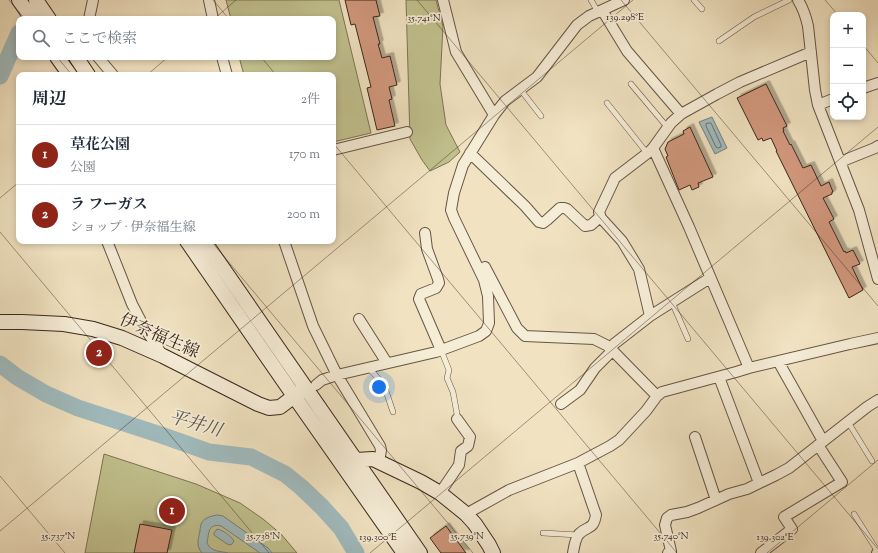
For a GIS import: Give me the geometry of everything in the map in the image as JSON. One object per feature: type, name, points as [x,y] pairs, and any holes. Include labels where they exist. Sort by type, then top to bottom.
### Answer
[{"type":"main road","points":[[19,0],[30,16]]},
{"type":"main road","points":[[36,0],[47,16]]},
{"type":"main road","points":[[59,60],[68,72]]},
{"type":"main road","points":[[78,60],[86,72]]},
{"type":"main road","points":[[189,244],[404,553]]},
{"type":"main road","points":[[206,244],[311,386],[355,460],[420,553]]},
{"type":"main road","name":"伊奈福生線","points":[[7,322],[64,324],[93,328],[122,338],[163,356],[258,404],[269,408],[280,407],[294,396],[311,386]]},
{"type":"main road","points":[[355,460],[372,459],[421,482],[440,493],[466,514],[475,524],[490,545],[493,553]]},
{"type":"street","points":[[90,16],[93,0]]},
{"type":"street","points":[[209,0],[212,16]]},
{"type":"street","points":[[443,0],[456,52],[494,115]]},
{"type":"street","points":[[311,386],[337,374],[441,350],[479,336],[486,331],[489,323],[488,296],[484,280],[451,210],[454,193],[463,165],[494,115],[505,101],[537,77],[577,26],[589,16],[624,0]]},
{"type":"street","points":[[798,0],[806,17],[818,105],[859,210],[876,266],[878,279]]},
{"type":"street","points":[[600,11],[627,51],[681,114]]},
{"type":"street","points":[[650,316],[639,269],[622,241],[600,217],[599,212],[615,178],[650,151],[671,123],[681,114],[740,82],[811,52]]},
{"type":"street","points":[[100,60],[110,72]]},
{"type":"street","points":[[223,60],[226,72]]},
{"type":"street","points":[[866,87],[878,83]]},
{"type":"street","points":[[818,105],[830,100]]},
{"type":"street","points":[[336,149],[407,132]]},
{"type":"street","points":[[840,162],[878,146]]},
{"type":"street","points":[[650,151],[689,227],[749,368]]},
{"type":"street","points":[[470,153],[514,195],[539,222],[542,223],[548,220],[560,208],[567,209],[585,226],[591,224],[600,217]]},
{"type":"street","points":[[425,233],[427,249],[438,279],[438,283],[436,288],[421,294],[419,299],[441,350]]},
{"type":"street","points":[[108,244],[132,304],[144,327],[163,356]]},
{"type":"street","points":[[285,244],[313,326],[337,374],[382,450],[379,462]]},
{"type":"street","points":[[472,254],[484,265],[517,328],[525,336],[594,339],[608,346],[657,396]]},
{"type":"street","points":[[561,404],[580,390],[595,368],[609,354],[614,344],[650,316],[710,278]]},
{"type":"street","points":[[359,319],[387,363]]},
{"type":"street","points":[[466,514],[509,490],[578,463],[610,446],[619,440],[662,392],[749,368],[878,338]]},
{"type":"street","points":[[761,553],[792,529],[784,517],[842,482],[778,361]]},
{"type":"street","points":[[719,377],[759,483]]},
{"type":"street","points":[[668,553],[671,551],[665,525],[667,518],[671,515],[687,512],[729,494],[747,489],[789,468],[878,400]]},
{"type":"street","points":[[440,493],[459,465],[461,451],[468,446],[470,437],[457,419]]},
{"type":"street","points":[[695,437],[716,500]]},
{"type":"street","points":[[573,553],[579,535],[592,526],[596,515],[578,463]]},
{"type":"lane","points":[[591,0],[600,11]]},
{"type":"lane","points":[[694,0],[702,9]]},
{"type":"lane","points":[[719,41],[754,17],[789,0]]},
{"type":"lane","points":[[631,84],[668,128]]},
{"type":"lane","points":[[520,89],[541,116]]},
{"type":"lane","points":[[607,103],[650,151]]},
{"type":"lane","points":[[672,302],[688,339]]},
{"type":"lane","points":[[441,350],[449,370],[447,378],[453,392],[457,419]]},
{"type":"lane","points":[[368,367],[384,385],[393,412]]},
{"type":"lane","points":[[848,422],[872,461]]},
{"type":"lane","points":[[854,514],[878,552]]},
{"type":"lane","points":[[543,533],[579,535]]},
{"type":"green space","points":[[226,0],[339,0],[371,133],[336,141],[336,72],[243,72],[240,60],[336,60],[336,16],[230,16]]},
{"type":"green space","points":[[406,0],[436,0],[443,26],[440,84],[446,125],[460,152],[449,162],[430,171],[410,139]]},
{"type":"green space","points":[[104,454],[196,484],[240,503],[281,534],[297,553],[85,553]]},
{"type":"water","points":[[712,117],[727,148],[715,154],[699,122]]},
{"type":"water","points":[[211,516],[223,516],[268,548],[272,553],[260,553],[221,526],[217,525],[211,527],[207,543],[213,550],[228,553],[202,553],[198,543],[200,527],[204,520]]},
{"type":"water","points":[[217,529],[229,535],[233,539],[234,541],[231,545],[214,535]]},
{"type":"building","points":[[345,0],[376,0],[380,16],[373,17],[380,44],[378,44],[382,58],[390,56],[397,85],[389,87],[392,99],[389,100],[395,126],[377,130],[367,88],[371,87],[355,24],[351,25]]},
{"type":"building","points":[[766,84],[787,126],[783,128],[783,131],[803,168],[811,165],[821,186],[829,182],[833,192],[832,194],[823,198],[834,219],[829,222],[844,252],[845,251],[846,253],[853,250],[860,264],[852,267],[863,290],[849,298],[776,151],[771,138],[763,141],[762,138],[758,140],[737,98]]},
{"type":"building","points":[[690,127],[713,177],[698,183],[699,187],[692,190],[690,185],[679,190],[666,157],[668,156],[665,149],[668,142],[684,134],[683,131]]},
{"type":"building","points":[[140,524],[172,530],[167,553],[134,553]]},
{"type":"building","points":[[446,526],[466,553],[441,553],[430,538]]},
{"type":"waterway","name":"平井川","points":[[0,76],[16,40]]},
{"type":"waterway","name":"平井川","points":[[0,364],[17,377],[46,394],[78,408],[209,452],[251,457],[285,474],[322,507],[341,528],[356,553]]},
{"type":"place","name":"ラ フーガス","points":[[99,353]]},
{"type":"place","name":"草花公園","points":[[172,511]]}]
